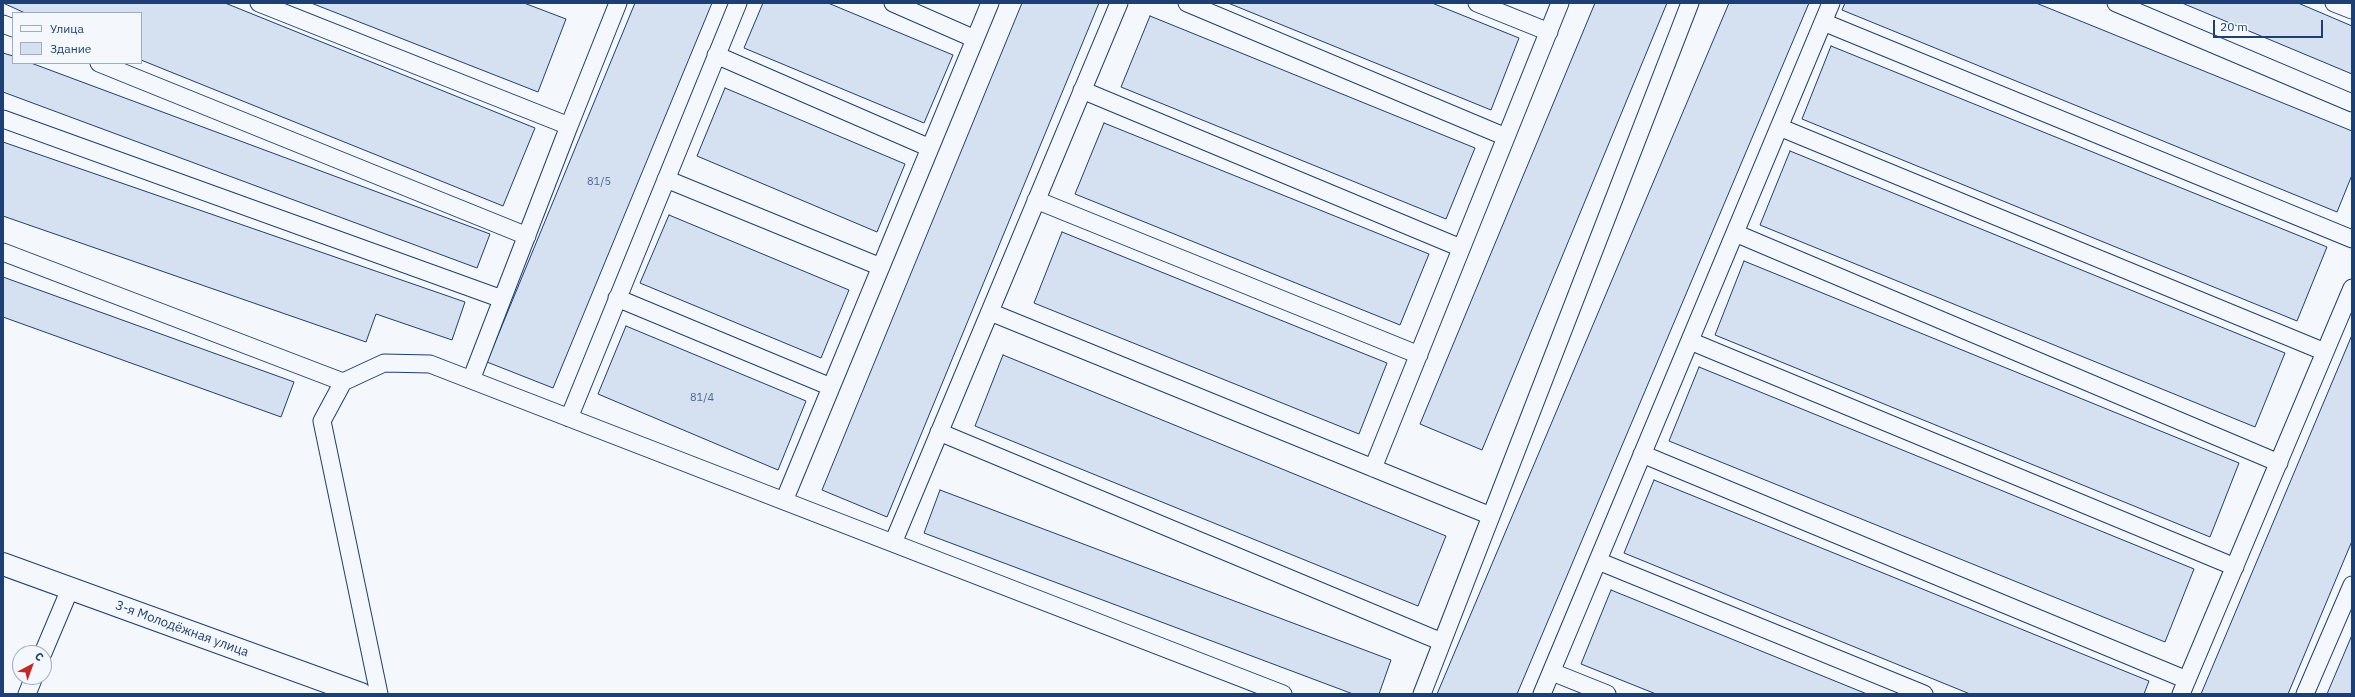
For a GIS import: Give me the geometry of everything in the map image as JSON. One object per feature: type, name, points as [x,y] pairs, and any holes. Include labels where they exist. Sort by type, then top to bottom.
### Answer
[{"type":"main road","name":"3-я Молодёжная улица","points":[[3,564],[361,694]]},
{"type":"lane","points":[[259,3],[569,126]]},
{"type":"lane","points":[[568,418],[738,3]]},
{"type":"lane","points":[[893,3],[975,39]]},
{"type":"lane","points":[[784,501],[990,3]]},
{"type":"lane","points":[[893,543],[1119,3]]},
{"type":"lane","points":[[1187,3],[1506,137]]},
{"type":"lane","points":[[1477,3],[1548,32]]},
{"type":"lane","points":[[1373,468],[1560,3]]},
{"type":"lane","points":[[1422,694],[1690,3]]},
{"type":"lane","points":[[1542,694],[1831,3]]},
{"type":"lane","points":[[2116,3],[2352,103]]},
{"type":"lane","points":[[2334,3],[2352,10]]},
{"type":"lane","points":[[471,380],[569,126],[614,4]]},
{"type":"lane","points":[[1823,22],[2352,239]]},
{"type":"lane","points":[[716,55],[930,148]]},
{"type":"lane","points":[[101,64],[527,236]]},
{"type":"lane","points":[[1082,90],[1462,248]]},
{"type":"lane","points":[[3,119],[502,299]]},
{"type":"lane","points":[[1779,127],[2325,352]]},
{"type":"lane","points":[[666,179],[881,267]]},
{"type":"lane","points":[[1036,200],[1419,355]]},
{"type":"lane","points":[[1735,233],[2279,462]]},
{"type":"lane","points":[[3,252],[343,382]]},
{"type":"lane","points":[[1642,454],[2184,687],[2352,288]]},
{"type":"lane","points":[[617,298],[831,387]]},
{"type":"lane","points":[[990,312],[1491,516]]},
{"type":"lane","points":[[1690,341],[2234,567]]},
{"type":"lane","points":[[379,694],[322,421],[343,382],[384,363],[430,364],[1283,694]]},
{"type":"lane","points":[[939,432],[1442,642]]},
{"type":"lane","points":[[1598,561],[1924,694]]},
{"type":"lane","points":[[2305,694],[2352,585]]},
{"type":"lane","points":[[47,645],[70,588]]},
{"type":"lane","points":[[1552,672],[1607,694]]},
{"type":"building","points":[[3,3],[225,3],[535,128],[503,206],[142,60],[142,12],[23,12]]},
{"type":"building","points":[[311,3],[524,3],[566,19],[538,92]]},
{"type":"building","points":[[635,3],[712,3],[553,388],[487,362]]},
{"type":"building","points":[[763,3],[828,3],[953,55],[924,123],[744,48]]},
{"type":"building","points":[[1022,3],[1099,3],[887,517],[822,490]]},
{"type":"building","points":[[1228,3],[1432,3],[1519,38],[1491,110]]},
{"type":"building","points":[[1595,3],[1667,3],[1482,450],[1420,424]]},
{"type":"building","points":[[1729,3],[1809,3],[1517,694],[1437,694]]},
{"type":"building","points":[[1845,3],[2036,3],[2352,131],[2352,175],[2337,212],[1842,10]]},
{"type":"building","points":[[2182,3],[2298,3],[2352,26],[2352,74]]},
{"type":"building","points":[[1150,16],[1475,148],[1446,219],[1121,87]]},
{"type":"building","points":[[1831,46],[2327,247],[2297,321],[1802,119]]},
{"type":"building","points":[[3,53],[12,56],[12,64],[34,64],[490,234],[477,268],[3,92]]},
{"type":"building","points":[[725,88],[905,164],[877,232],[697,156]]},
{"type":"building","points":[[1104,123],[1429,254],[1400,325],[1075,194]]},
{"type":"building","points":[[3,142],[465,302],[452,340],[376,314],[366,342],[3,216]]},
{"type":"building","points":[[1790,151],[2285,353],[2255,427],[1760,225]]},
{"type":"building","points":[[669,215],[849,290],[821,358],[640,283]]},
{"type":"building","points":[[1062,232],[1387,363],[1359,434],[1034,303]]},
{"type":"building","points":[[1744,261],[2239,463],[2210,537],[1715,335]]},
{"type":"building","points":[[3,277],[294,382],[281,417],[3,317]]},
{"type":"building","points":[[626,326],[806,401],[778,470],[598,394]]},
{"type":"building","points":[[2352,335],[2352,541],[2288,694],[2201,694]]},
{"type":"building","points":[[1003,355],[1446,536],[1418,606],[975,426]]},
{"type":"building","points":[[1699,367],[2194,569],[2165,642],[1669,441]]},
{"type":"building","points":[[1654,480],[2149,681],[2144,694],[1970,694],[1624,553]]},
{"type":"building","points":[[940,490],[1391,660],[1379,694],[1353,694],[924,533]]},
{"type":"building","points":[[1611,590],[1867,694],[1656,694],[1581,664]]},
{"type":"building","points":[[2352,635],[2352,694],[2327,694]]}]
